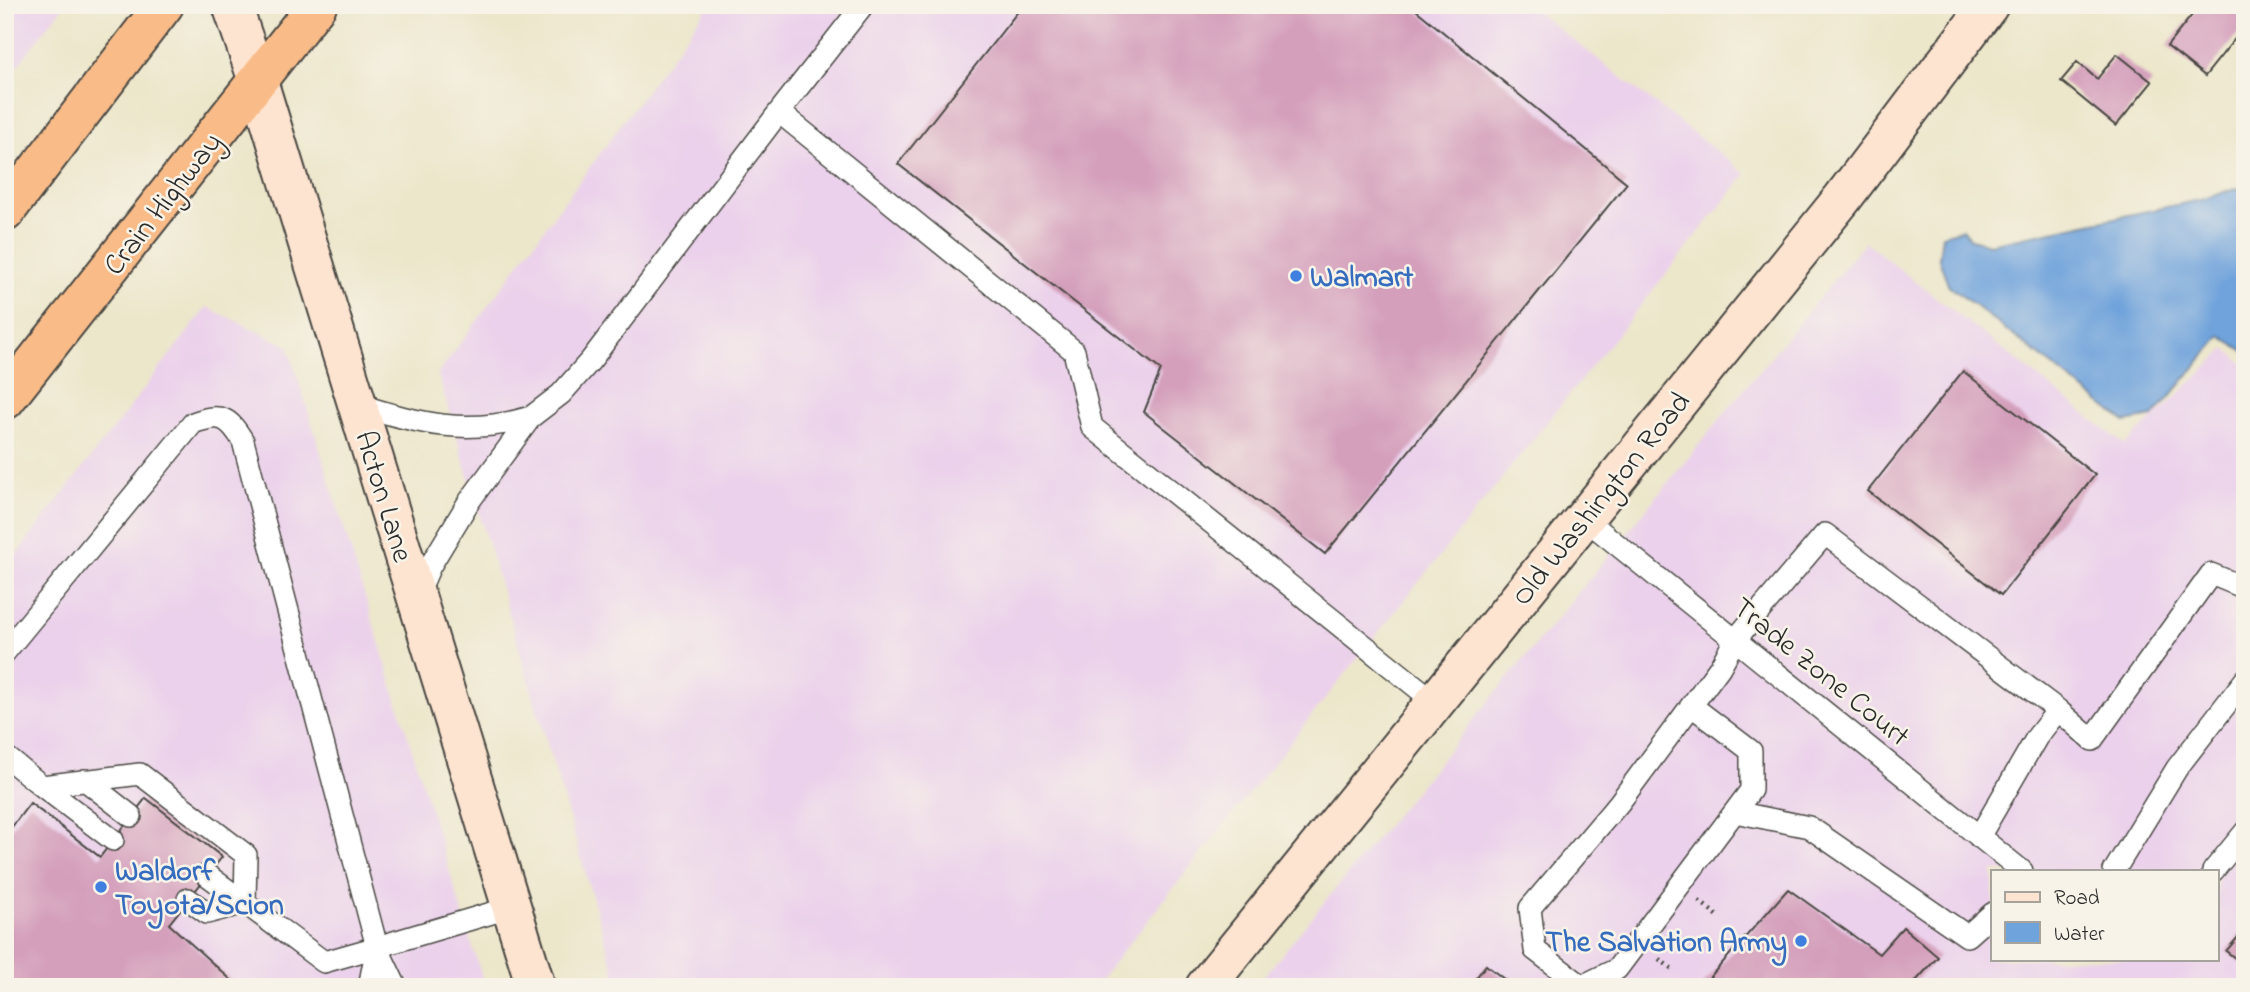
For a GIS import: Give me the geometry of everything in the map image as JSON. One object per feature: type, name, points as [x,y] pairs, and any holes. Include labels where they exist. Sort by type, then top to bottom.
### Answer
[{"type":"highway","points":[[5,212],[164,5]]},
{"type":"highway","name":"Crain Highway","points":[[5,400],[317,5]]},
{"type":"main road","name":"Acton Lane","points":[[232,5],[258,81],[536,987]]},
{"type":"main road","name":"Old Washington Road","points":[[1205,987],[1842,199],[1982,8]]},
{"type":"lane","points":[[416,597],[430,566],[468,503],[531,416],[561,394],[592,360],[863,5]]},
{"type":"lane","points":[[779,112],[1074,351],[1092,427],[1435,702]]},
{"type":"lane","points":[[357,404],[397,417],[455,427],[509,423],[531,416]]},
{"type":"lane","points":[[5,652],[193,423],[211,416],[232,423],[243,440],[377,947],[396,987]]},
{"type":"lane","name":"Trade Zone Court","points":[[1584,518],[2021,870]]},
{"type":"lane","points":[[1692,706],[1751,751],[1751,790],[1616,969],[1582,986],[1535,950],[1530,908],[1619,803],[1720,667],[1735,640],[1825,534],[2058,710],[2092,740],[2211,574],[2245,588]]},
{"type":"lane","points":[[2115,870],[2177,768],[2245,680]]},
{"type":"lane","points":[[1979,837],[2037,737],[2058,710]]},
{"type":"lane","points":[[5,756],[113,840]]},
{"type":"lane","points":[[42,786],[140,774],[246,855],[245,903]]},
{"type":"lane","points":[[85,780],[131,816]]},
{"type":"lane","points":[[1735,811],[1809,827],[1967,936],[1991,915]]},
{"type":"lane","points":[[2214,870],[2245,832]]},
{"type":"lane","points":[[207,875],[324,962],[512,907]]},
{"type":"lane","points":[[188,899],[207,914],[245,903]]},
{"type":"lane","points":[[369,987],[377,947]]},
{"type":"shaded area","points":[[5,5],[64,5],[5,82]]},
{"type":"shaded area","points":[[709,5],[1528,5],[1746,174],[1094,987],[619,987],[438,374]]},
{"type":"shaded area","points":[[1865,242],[2125,445],[2226,349],[2245,365],[2245,987],[1255,987]]},
{"type":"shaded area","points":[[207,307],[288,346],[485,987],[5,987],[5,569]]},
{"type":"water","points":[[2245,186],[2245,352],[2221,336],[2153,417],[2125,422],[1948,285],[1939,258],[1942,235],[1963,229],[1971,239],[1990,244],[2200,200]]},
{"type":"building","name":"Walmart","points":[[1023,5],[1410,5],[1627,183],[1325,554],[1144,412],[1161,370],[898,164]]},
{"type":"building","points":[[2200,5],[2245,5],[2245,26],[2205,76],[2167,46]]},
{"type":"building","points":[[2117,54],[2152,82],[2116,126],[2061,81],[2077,62],[2097,79]]},
{"type":"building","points":[[1963,371],[2095,475],[2001,595],[1868,491]]},
{"type":"building","name":"Waldorf Toyota/Scion","points":[[146,798],[222,857],[169,924],[239,987],[5,987],[5,830],[8,832],[30,803],[100,857]]},
{"type":"building","name":"The Salvation Army","points":[[1788,889],[1879,954],[1903,927],[1938,957],[1914,983],[1919,987],[1701,987]]},
{"type":"building","points":[[2245,929],[2245,966],[2226,951]]},
{"type":"building","points":[[1486,965],[1514,987],[1469,987]]},
{"type":"place","name":"Walmart","points":[[1296,276]]},
{"type":"place","name":"Waldorf Toyota/Scion","points":[[101,887]]},
{"type":"place","name":"The Salvation Army","points":[[1801,941]]}]
